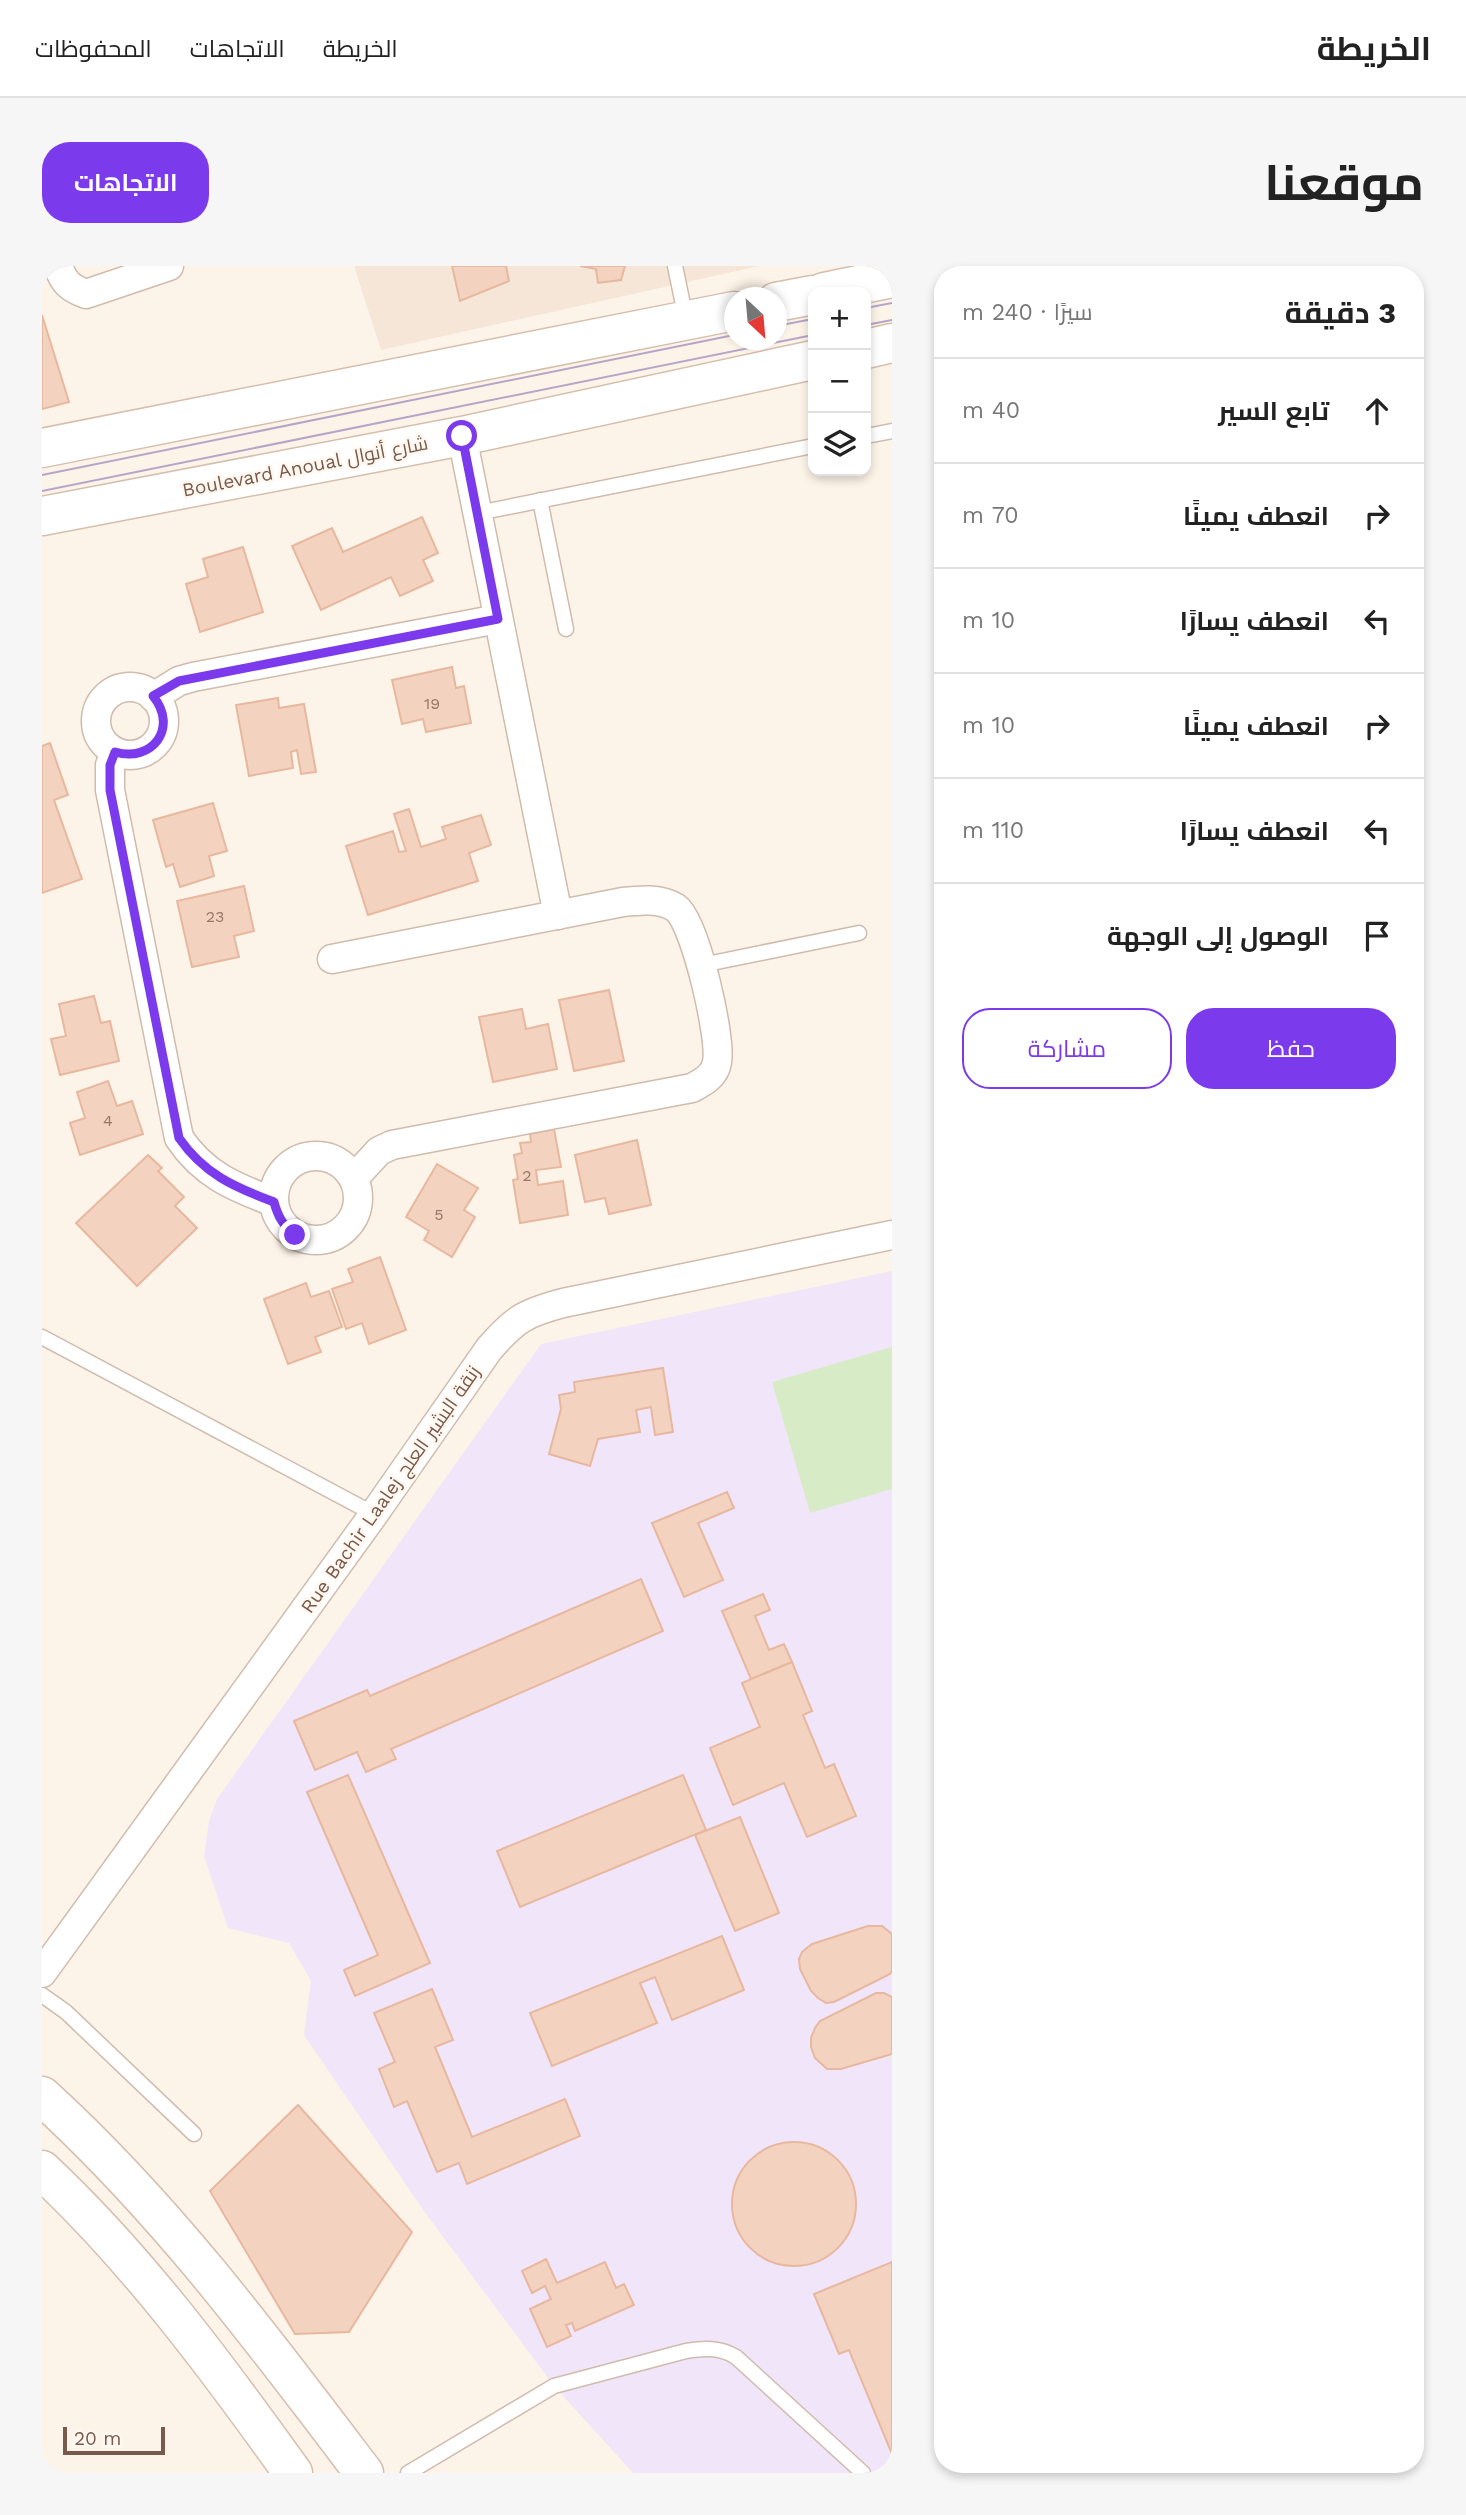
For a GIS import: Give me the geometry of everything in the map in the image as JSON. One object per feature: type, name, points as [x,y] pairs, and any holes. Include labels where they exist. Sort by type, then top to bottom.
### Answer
[{"type":"main road","points":[[848,287],[892,278]]},
{"type":"main road","points":[[787,300],[808,296]]},
{"type":"main road","points":[[42,448],[724,313]]},
{"type":"main road","points":[[871,348],[892,343]]},
{"type":"main road","name":"Boulevard Anoual شارع أنوال","points":[[42,516],[462,436],[808,361]]},
{"type":"main road","points":[[42,2096],[115,2168],[199,2259],[364,2473]]},
{"type":"main road","points":[[42,2170],[90,2217],[159,2297],[228,2382],[293,2473]]},
{"type":"street","points":[[58,266],[63,281],[86,294],[169,266]]},
{"type":"street","points":[[462,436],[558,915]]},
{"type":"street","points":[[153,696],[179,681],[194,677],[498,619]]},
{"type":"street","points":[[132,687],[153,696],[160,705],[164,726],[154,745],[136,755],[125,755],[105,745],[98,736],[96,712],[110,693],[132,687]]},
{"type":"street","points":[[115,752],[110,765],[110,790],[179,1138],[201,1165],[220,1178],[244,1191],[274,1202]]},
{"type":"street","points":[[332,959],[623,902],[661,902],[676,908],[686,919],[702,965],[718,1047],[717,1064],[708,1079],[692,1088],[392,1145],[379,1151],[354,1178]]},
{"type":"street","points":[[319,1156],[333,1159],[345,1167],[354,1178],[358,1205],[354,1218],[346,1229],[334,1237],[308,1240],[295,1235],[284,1226],[277,1214],[274,1202],[275,1187],[292,1164],[319,1156]]},
{"type":"street","name":"Rue Bachir Laalej زنقة البشير العلج","points":[[42,1973],[374,1514],[489,1349],[509,1325],[531,1312],[563,1303],[892,1235]]},
{"type":"lane","points":[[675,266],[686,321]]},
{"type":"lane","points":[[871,435],[892,430]]},
{"type":"lane","points":[[478,513],[808,447]]},
{"type":"lane","points":[[540,500],[566,629]]},
{"type":"lane","points":[[702,965],[859,933]]},
{"type":"lane","points":[[42,1337],[374,1514]]},
{"type":"lane","points":[[42,1995],[66,2012],[194,2134]]},
{"type":"lane","points":[[408,2473],[554,2386],[686,2351],[709,2349],[727,2352],[736,2357],[863,2473]]},
{"type":"shaded area","points":[[354,266],[759,266],[381,350]]},
{"type":"shaded area","points":[[892,1271],[892,2473],[633,2473],[554,2386],[424,2211],[304,2035],[311,1981],[289,1943],[228,1928],[204,1856],[209,1821],[217,1799],[541,1344]]},
{"type":"green space","points":[[892,1347],[892,1489],[810,1513],[772,1382]]},
{"type":"building","points":[[452,266],[506,266],[509,281],[460,301]]},
{"type":"building","points":[[580,266],[625,266],[621,280],[598,283],[596,269]]},
{"type":"building","points":[[42,315],[69,402],[42,409]]},
{"type":"building","points":[[422,517],[438,553],[423,560],[433,581],[400,596],[391,577],[321,610],[292,546],[332,528],[343,552]]},
{"type":"building","points":[[243,547],[263,612],[200,632],[186,584],[208,577],[203,559]]},
{"type":"building","points":[[452,667],[456,688],[464,686],[471,723],[426,732],[423,719],[402,724],[392,680]]},
{"type":"building","points":[[278,698],[279,708],[304,704],[316,772],[301,774],[297,750],[291,752],[293,768],[249,776],[236,705]]},
{"type":"building","points":[[50,743],[68,795],[54,800],[82,879],[42,893],[42,746]]},
{"type":"building","points":[[213,803],[227,851],[209,856],[214,876],[180,887],[173,864],[166,867],[153,820]]},
{"type":"building","points":[[409,809],[421,847],[446,839],[442,827],[481,815],[491,845],[469,853],[478,881],[368,915],[346,846],[393,831],[399,852],[406,851],[394,814]]},
{"type":"building","points":[[244,886],[254,931],[234,936],[239,957],[192,967],[177,901]]},
{"type":"building","points":[[609,990],[624,1061],[574,1071],[559,1000]]},
{"type":"building","points":[[94,996],[101,1023],[110,1021],[119,1061],[60,1075],[51,1039],[66,1036],[59,1004]]},
{"type":"building","points":[[522,1009],[526,1029],[548,1024],[557,1069],[493,1082],[479,1017]]},
{"type":"building","points":[[108,1081],[117,1106],[132,1101],[143,1134],[80,1155],[70,1123],[85,1118],[77,1092]]},
{"type":"building","points":[[554,1129],[561,1167],[536,1170],[538,1185],[563,1181],[568,1215],[520,1223],[513,1180],[518,1179],[514,1155],[522,1153],[520,1143],[531,1142],[530,1134]]},
{"type":"building","points":[[637,1140],[651,1205],[609,1214],[605,1198],[585,1202],[575,1155]]},
{"type":"building","points":[[148,1155],[162,1168],[158,1171],[184,1197],[175,1206],[197,1228],[137,1286],[76,1223]]},
{"type":"building","points":[[437,1164],[478,1188],[464,1210],[475,1217],[452,1257],[424,1240],[429,1231],[406,1217]]},
{"type":"building","points":[[380,1257],[406,1330],[369,1344],[362,1323],[346,1329],[332,1289],[353,1282],[348,1269]]},
{"type":"building","points":[[306,1283],[311,1297],[329,1291],[342,1327],[315,1337],[321,1352],[288,1364],[264,1299]]},
{"type":"building","points":[[663,1368],[673,1432],[655,1435],[651,1407],[636,1410],[640,1432],[598,1439],[590,1466],[549,1454],[561,1409],[559,1395],[575,1392],[574,1382]]},
{"type":"building","points":[[727,1492],[734,1508],[698,1523],[723,1580],[684,1597],[652,1523]]},
{"type":"building","points":[[641,1579],[663,1631],[391,1749],[396,1759],[366,1772],[357,1752],[315,1770],[294,1721],[367,1690],[370,1696]]},
{"type":"building","points":[[763,1594],[770,1610],[755,1616],[769,1650],[784,1644],[792,1662],[751,1679],[722,1611]]},
{"type":"building","points":[[792,1662],[812,1711],[803,1715],[825,1768],[834,1764],[856,1816],[807,1837],[784,1783],[733,1805],[710,1748],[760,1727],[742,1683]]},
{"type":"building","points":[[348,1775],[430,1963],[355,1996],[344,1970],[378,1955],[307,1792]]},
{"type":"building","points":[[683,1775],[706,1830],[520,1907],[497,1851]]},
{"type":"building","points":[[740,1817],[779,1913],[735,1931],[695,1835]]},
{"type":"building","points":[[868,1926],[882,1926],[892,1934],[892,1971],[834,2002],[826,2003],[811,1991],[800,1969],[799,1959],[802,1952],[812,1944]]},
{"type":"building","points":[[722,1936],[744,1990],[672,2020],[655,1977],[640,1983],[657,2023],[552,2066],[530,2013]]},
{"type":"building","points":[[432,1989],[453,2040],[435,2047],[472,2137],[565,2099],[580,2136],[467,2184],[459,2163],[437,2172],[407,2101],[394,2107],[379,2069],[395,2062],[374,2013]]},
{"type":"building","points":[[876,1993],[892,1997],[892,2054],[841,2069],[827,2069],[815,2058],[811,2047],[815,2028],[820,2021]]},
{"type":"building","points":[[298,2105],[412,2232],[349,2332],[295,2334],[210,2191]]},
{"type":"building","points":[[794,2142],[818,2147],[838,2160],[851,2180],[856,2204],[851,2228],[838,2248],[818,2261],[794,2266],[770,2261],[750,2248],[737,2228],[732,2204],[737,2180],[750,2160],[770,2147]]},
{"type":"building","points":[[546,2259],[557,2283],[605,2262],[616,2288],[624,2284],[634,2305],[575,2331],[572,2323],[566,2325],[571,2336],[547,2347],[530,2309],[551,2299],[545,2286],[532,2293],[522,2271]]},
{"type":"building","points":[[892,2262],[892,2454],[849,2350],[839,2354],[814,2294]]},
{"type":"tram line","points":[[871,307],[892,303]]},
{"type":"tram line","points":[[787,324],[808,320]]},
{"type":"tram line","points":[[871,324],[892,320]]},
{"type":"tram line","points":[[42,491],[808,336]]},
{"type":"tram line","points":[[42,475],[724,337]]},
{"type":"route","points":[[295,1235],[284,1226],[274,1202],[244,1191],[220,1178],[201,1165],[179,1138],[110,790],[110,765],[115,752],[136,755],[154,745],[164,726],[160,705],[153,696],[179,681],[498,619],[462,436]]}]
